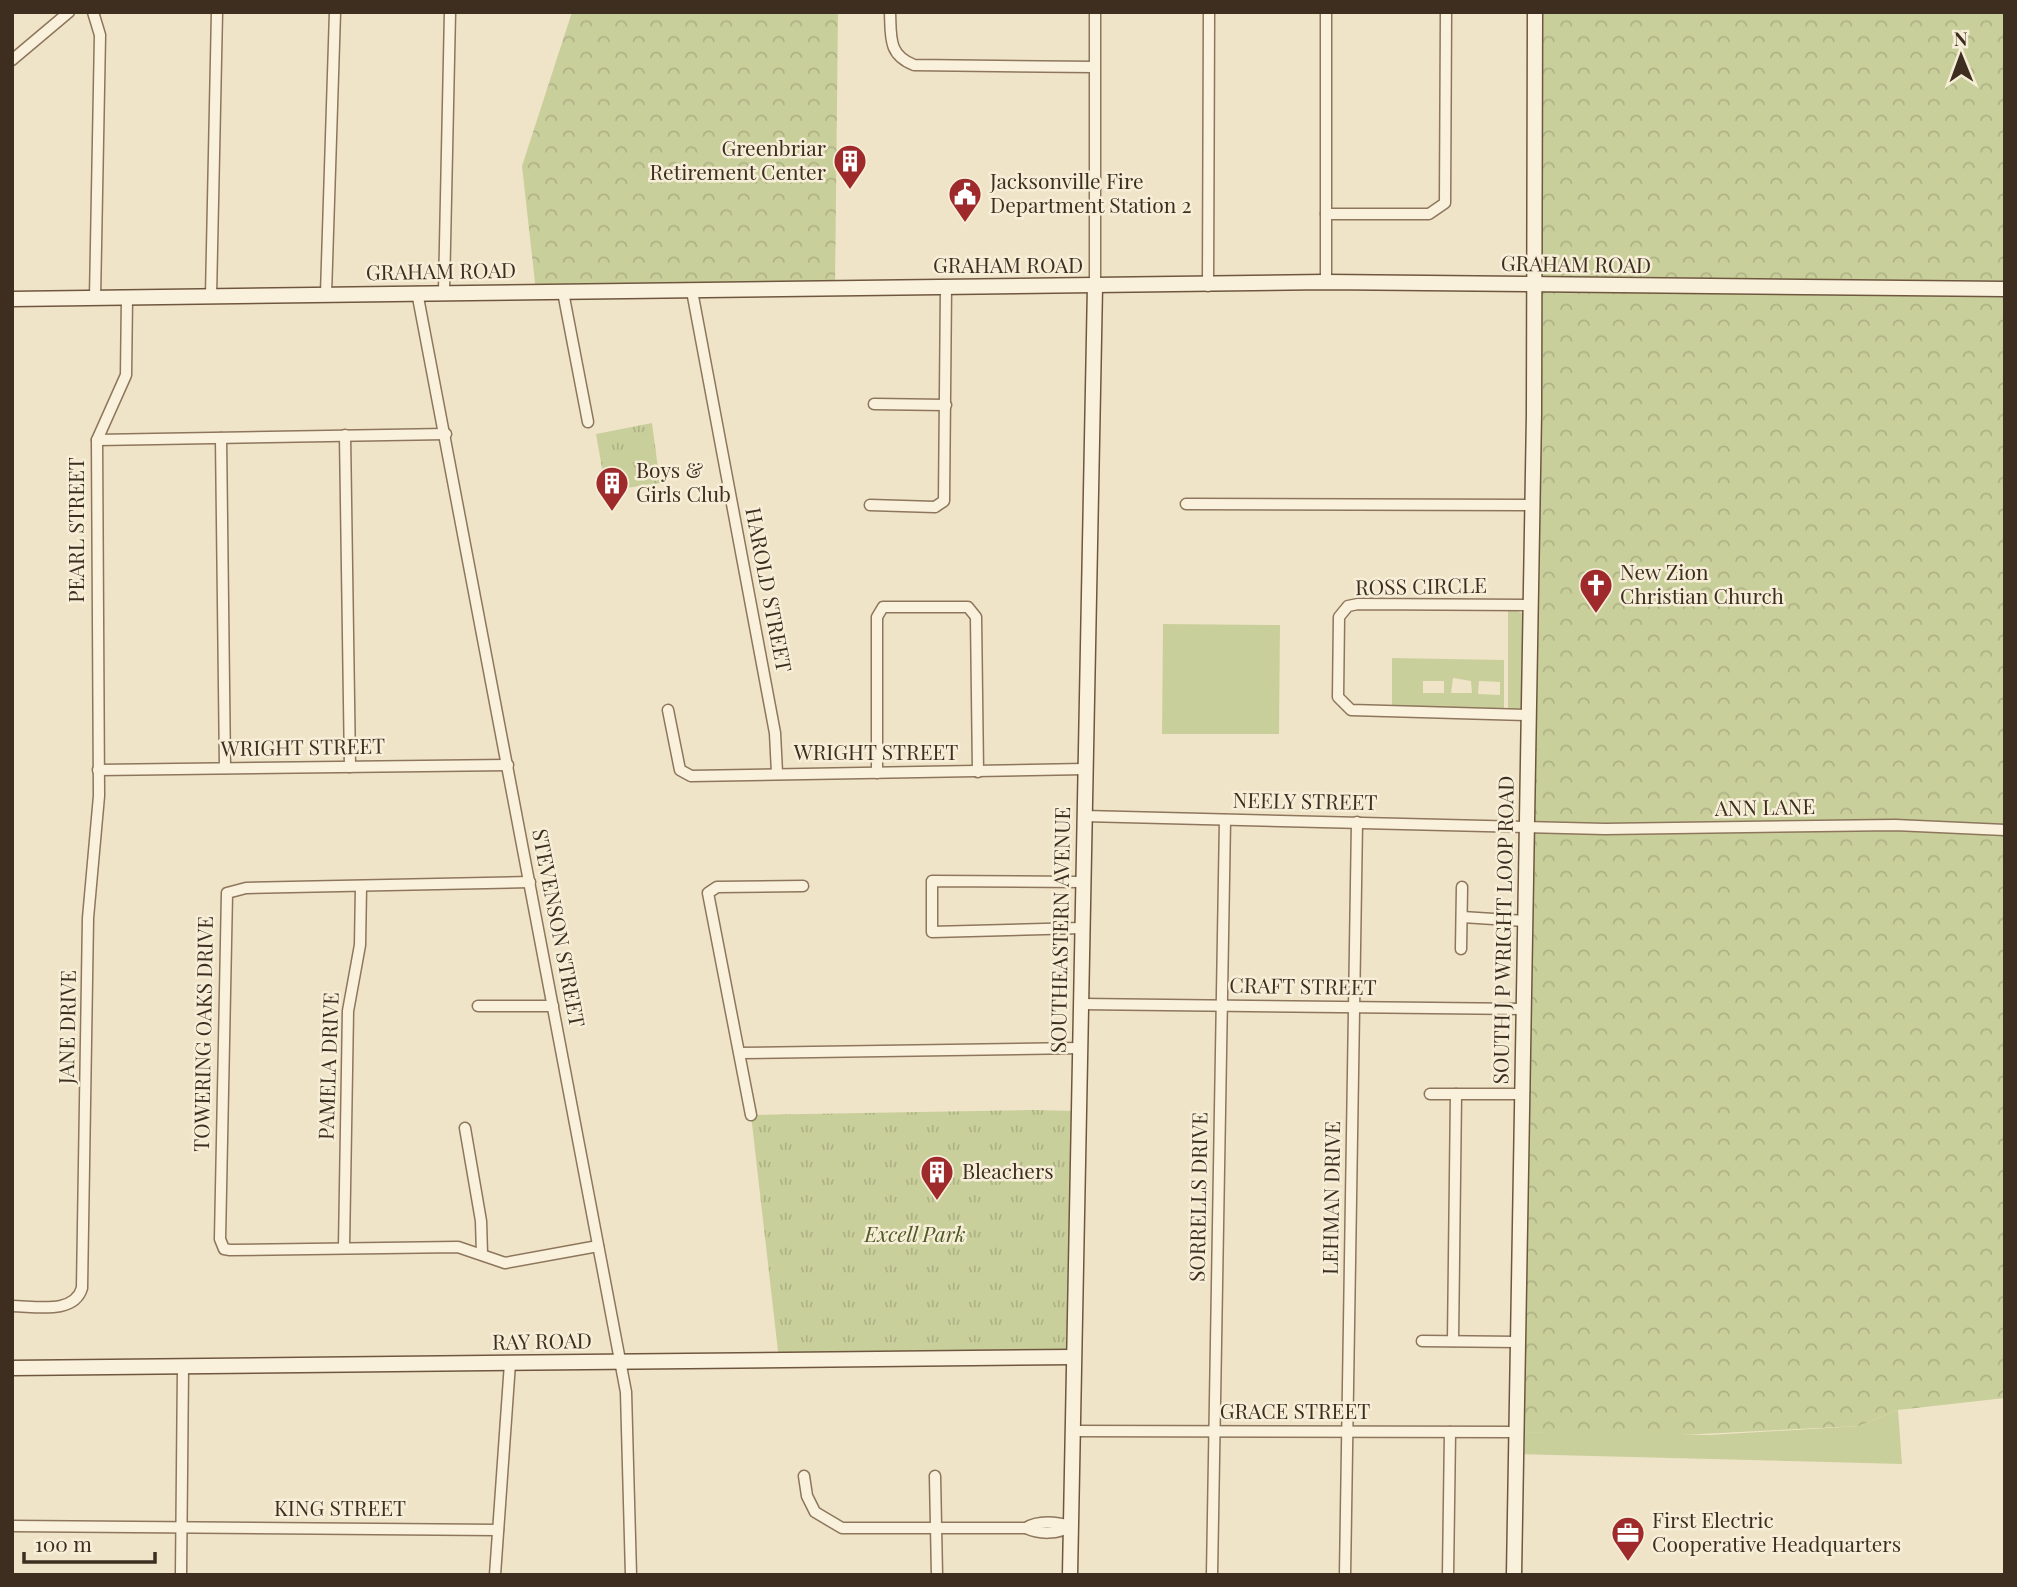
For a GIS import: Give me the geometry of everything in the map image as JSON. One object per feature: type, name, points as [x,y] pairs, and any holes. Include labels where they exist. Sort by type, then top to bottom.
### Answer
[{"type":"main road","name":"SOUTH J P WRIGHT LOOP ROAD","points":[[1514,1575],[1525,826],[1532,605],[1535,12]]},
{"type":"main road","name":"GRAHAM ROAD","points":[[12,299],[444,291],[1208,286],[1326,282],[2005,289]]},
{"type":"main road","name":"SOUTHEASTERN AVENUE","points":[[1070,1575],[1095,286]]},
{"type":"main road","name":"RAY ROAD","points":[[12,1368],[1073,1357]]},
{"type":"street","points":[[12,60],[69,12]]},
{"type":"street","points":[[93,12],[100,35],[95,298]]},
{"type":"street","points":[[211,296],[217,12]]},
{"type":"street","points":[[326,294],[335,12]]},
{"type":"street","points":[[444,291],[450,12]]},
{"type":"street","points":[[891,12],[893,50],[901,60],[914,65],[1094,67]]},
{"type":"street","points":[[1095,12],[1095,286]]},
{"type":"street","points":[[1208,286],[1209,12]]},
{"type":"street","points":[[1326,12],[1326,282]]},
{"type":"street","points":[[1326,214],[1429,215],[1445,202],[1446,12]]},
{"type":"street","points":[[870,505],[935,506],[944,501],[946,286]]},
{"type":"street","name":"HAROLD STREET","points":[[692,291],[775,733],[777,773]]},
{"type":"street","name":"STEVENSON STREET","points":[[417,292],[626,1392],[631,1575]]},
{"type":"street","points":[[564,292],[589,422]]},
{"type":"street","name":"PEARL STREET","points":[[98,770],[97,440],[126,375],[127,297]]},
{"type":"street","points":[[874,404],[946,405]]},
{"type":"street","points":[[97,440],[446,434]]},
{"type":"street","points":[[345,435],[350,767]]},
{"type":"street","points":[[221,438],[225,768]]},
{"type":"street","points":[[1186,504],[1533,505]]},
{"type":"street","name":"ROSS CIRCLE","points":[[1528,715],[1349,709],[1338,697],[1339,617],[1348,606],[1358,604],[1532,605]]},
{"type":"street","points":[[877,773],[877,617],[883,607],[968,607],[976,617],[978,772]]},
{"type":"street","name":"WRIGHT STREET","points":[[668,710],[677,760],[683,774],[691,776],[1085,769]]},
{"type":"street","name":"WRIGHT STREET","points":[[98,770],[508,765]]},
{"type":"street","name":"JANE DRIVE","points":[[12,1306],[64,1306],[77,1299],[82,1285],[88,919],[99,796],[98,770]]},
{"type":"street","name":"NEELY STREET","points":[[1084,816],[1525,826]]},
{"type":"street","name":"SORRELLS DRIVE","points":[[1212,1575],[1225,820]]},
{"type":"street","name":"LEHMAN DRIVE","points":[[1345,1575],[1357,822]]},
{"type":"street","name":"ANN LANE","points":[[1525,826],[1605,829],[1895,825],[2005,830]]},
{"type":"street","points":[[1083,882],[933,881],[932,932],[1083,928]]},
{"type":"street","name":"TOWERING OAKS DRIVE","points":[[344,1247],[225,1249],[220,1239],[225,897],[230,891],[246,888],[530,882]]},
{"type":"street","points":[[751,1115],[708,893],[722,887],[803,886]]},
{"type":"street","name":"PAMELA DRIVE","points":[[344,1247],[348,1012],[360,945],[361,887]]},
{"type":"street","points":[[1461,949],[1462,887]]},
{"type":"street","points":[[1462,917],[1525,921]]},
{"type":"street","name":"CRAFT STREET","points":[[1081,1004],[1524,1009]]},
{"type":"street","points":[[478,1006],[553,1006]]},
{"type":"street","points":[[740,1052],[1081,1048]]},
{"type":"street","points":[[1430,1094],[1523,1094]]},
{"type":"street","points":[[1453,1341],[1457,1094]]},
{"type":"street","points":[[466,1128],[481,1221],[482,1254]]},
{"type":"street","points":[[344,1247],[458,1247],[505,1262],[598,1246]]},
{"type":"street","points":[[1422,1341],[1519,1342]]},
{"type":"street","points":[[495,1575],[510,1363]]},
{"type":"street","points":[[181,1575],[183,1367]]},
{"type":"street","name":"GRACE STREET","points":[[1072,1430],[1517,1432]]},
{"type":"street","points":[[1448,1575],[1450,1432]]},
{"type":"street","points":[[804,1476],[810,1505],[833,1525],[852,1528],[1026,1528],[1035,1532],[1059,1532],[1070,1526]]},
{"type":"street","points":[[935,1476],[937,1575]]},
{"type":"street","name":"KING STREET","points":[[12,1526],[498,1530]]},
{"type":"green space","points":[[572,12],[838,12],[835,288],[536,292],[522,166]]},
{"type":"green space","points":[[1536,12],[2005,12],[2005,1398],[1898,1410],[1859,1426],[1661,1436],[1517,1432]]},
{"type":"green space","points":[[652,423],[660,483],[606,491],[596,434]]},
{"type":"green space","points":[[1515,610],[1524,614],[1522,708],[1508,710],[1508,611]]},
{"type":"green space","points":[[1163,624],[1280,625],[1279,734],[1162,734]]},
{"type":"green space","points":[[1392,658],[1504,660],[1504,709],[1392,706]],"holes":[[[1453,678],[1471,681],[1472,693],[1451,693]],[[1423,681],[1444,681],[1444,693],[1423,693]],[[1479,681],[1500,682],[1500,695],[1478,694]]]},
{"type":"green space","name":"Excell Park","points":[[1080,1111],[1073,1357],[779,1360],[751,1115]]},
{"type":"green space","points":[[1898,1410],[1902,1464],[1517,1454],[1517,1432],[1710,1435],[1859,1426]]},
{"type":"place","name":"Greenbriar Retirement Center","points":[[850,191]]},
{"type":"place","name":"Jacksonville Fire Department Station 2","points":[[965,224]]},
{"type":"place","name":"Boys & Girls Club","points":[[612,513]]},
{"type":"place","name":"New Zion Christian Church","points":[[1596,615]]},
{"type":"place","name":"Bleachers","points":[[937,1202]]},
{"type":"place","name":"First Electric Cooperative Headquarters","points":[[1628,1563]]}]
